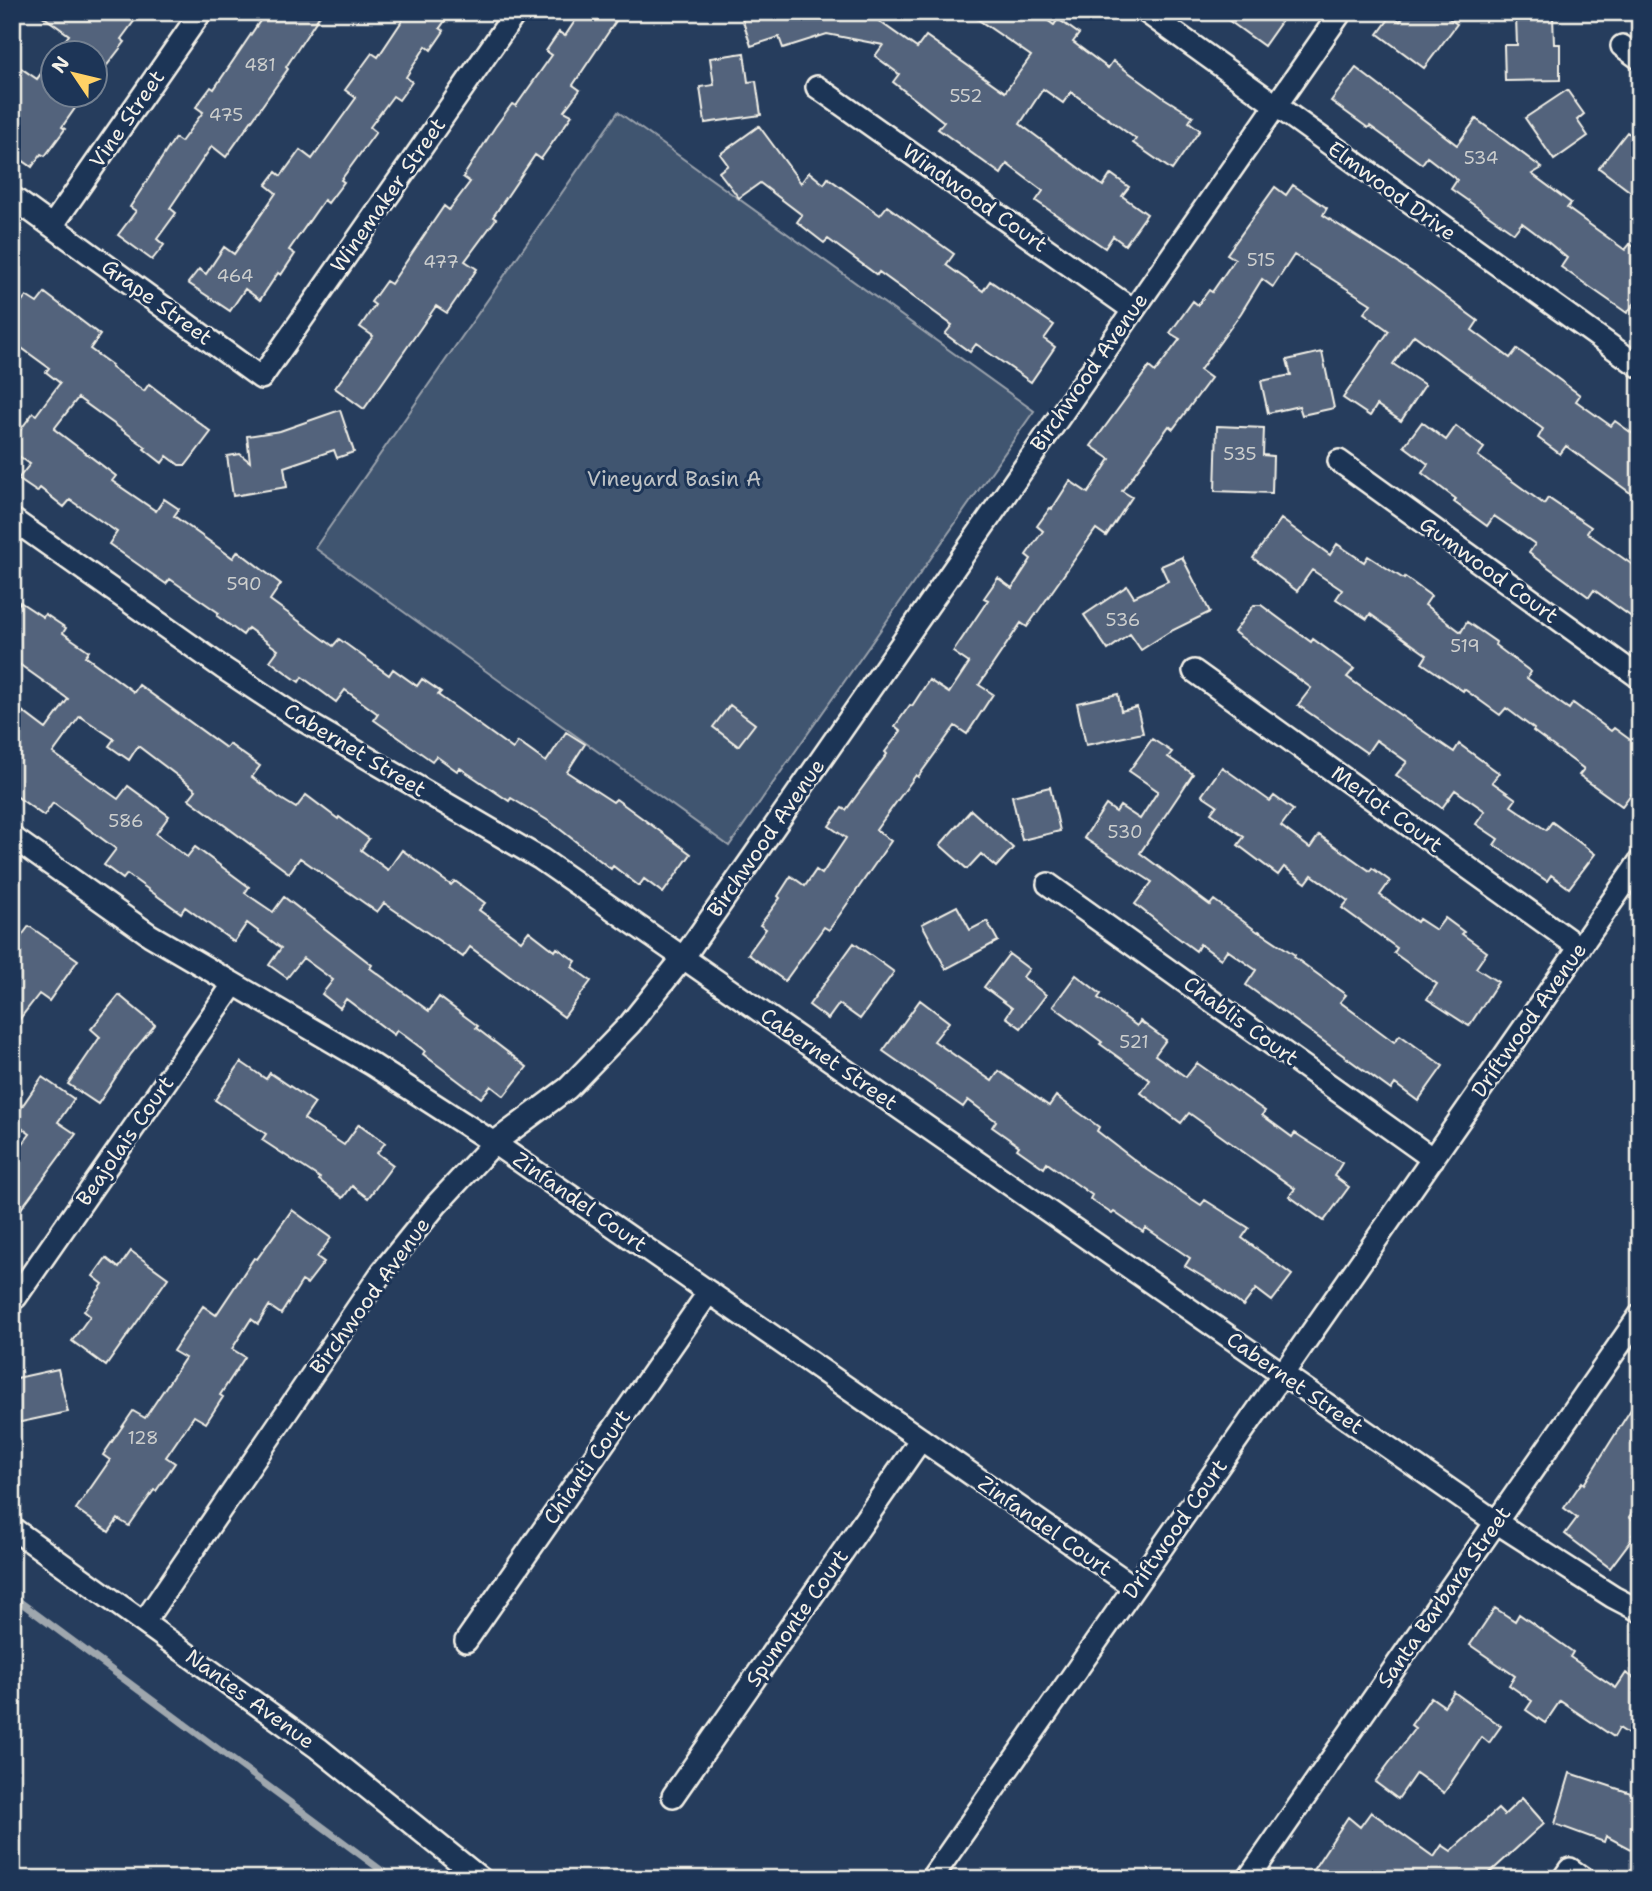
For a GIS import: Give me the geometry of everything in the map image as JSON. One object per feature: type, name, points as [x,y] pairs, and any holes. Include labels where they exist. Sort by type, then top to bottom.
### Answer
[{"type":"street","name":"Vine Street","points":[[52,226],[201,12]]},
{"type":"street","name":"Winemaker Street","points":[[261,378],[516,12]]},
{"type":"street","name":"Elmwood Drive","points":[[1146,12],[1640,368]]},
{"type":"street","name":"Birchwood Avenue","points":[[144,1622],[382,1272],[437,1204],[494,1143],[568,1088],[630,1024],[683,958],[1341,12]]},
{"type":"street","points":[[1622,46],[1640,59]]},
{"type":"street","name":"Windwood Court","points":[[817,87],[1133,310]]},
{"type":"street","name":"Grape Street","points":[[12,197],[261,378]]},
{"type":"street","name":"Gumwood Court","points":[[1339,461],[1640,678]]},
{"type":"street","name":"Cabernet Street","points":[[12,519],[294,715],[541,859],[1496,1522],[1613,1597],[1640,1611]]},
{"type":"street","name":"Merlot Court","points":[[1194,671],[1580,947]]},
{"type":"street","name":"Zinfandel Court","points":[[14,843],[150,935],[373,1065],[494,1143],[1134,1587]]},
{"type":"street","name":"Driftwood Avenue","points":[[1419,1179],[1640,861]]},
{"type":"street","name":"Chablis Court","points":[[1048,884],[1433,1158]]},
{"type":"street","name":"Beajolais Court","points":[[16,1297],[233,985]]},
{"type":"street","name":"Driftwood Court","points":[[931,1879],[1419,1179]]},
{"type":"street","name":"Chianti Court","points":[[466,1641],[709,1292]]},
{"type":"street","name":"Santa Barbara Street","points":[[1248,1879],[1640,1315]]},
{"type":"street","name":"Spumonte Court","points":[[673,1796],[921,1439]]},
{"type":"street","name":"Nantes Avenue","points":[[12,1528],[318,1748],[481,1879]]},
{"type":"green space","name":"Vineyard Basin A","points":[[618,112],[1034,411],[729,846],[315,548]]},
{"type":"building","points":[[37,12],[125,12],[135,20],[121,39],[125,42],[108,64],[108,38],[67,38],[69,35]]},
{"type":"building","points":[[266,12],[322,12],[286,67],[288,69],[226,157],[212,146],[170,208],[176,213],[157,239],[164,245],[152,260],[118,235],[136,211],[130,207],[175,138],[181,142],[203,112],[196,107],[211,87],[214,89]]},
{"type":"building","points":[[408,12],[451,12],[440,28],[444,31],[431,50],[426,46],[406,77],[412,82],[399,100],[393,96],[370,127],[376,132],[341,180],[344,182],[328,203],[324,200],[289,250],[295,254],[281,275],[278,273],[260,300],[245,289],[230,311],[188,283],[199,269],[206,274],[224,247],[234,254],[276,193],[266,185],[276,172],[281,176],[300,150],[312,159],[356,98],[345,90],[372,53],[378,57]]},
{"type":"building","points":[[581,12],[622,12],[573,85],[580,90],[564,111],[572,115],[541,159],[535,155],[493,217],[496,219],[465,261],[477,269],[447,313],[436,306],[364,409],[335,388],[373,336],[360,327],[375,305],[371,302],[386,281],[391,284],[444,206],[449,210],[470,182],[463,177],[495,127],[512,104],[516,106],[552,55],[546,51],[559,32],[565,36]]},
{"type":"building","points":[[740,12],[878,12],[876,19],[917,48],[926,36],[1005,92],[1031,56],[967,12],[1036,12],[1054,25],[1058,19],[1079,34],[1073,42],[1108,68],[1113,61],[1193,116],[1189,122],[1200,130],[1172,170],[1133,143],[1136,139],[1071,92],[1063,103],[1043,89],[1020,124],[1103,186],[1111,174],[1129,187],[1122,196],[1147,214],[1125,245],[1113,236],[1105,248],[1036,201],[1043,191],[1007,164],[1001,174],[938,129],[944,122],[893,82],[899,74],[875,56],[883,45],[827,34],[783,48],[779,37],[751,46]]},
{"type":"building","points":[[1217,12],[1288,12],[1264,46]]},
{"type":"building","points":[[1407,12],[1440,12],[1457,24],[1424,68],[1378,34],[1392,15],[1400,21]]},
{"type":"building","points":[[1553,16],[1554,44],[1560,44],[1560,80],[1505,81],[1504,45],[1517,45],[1516,17]]},
{"type":"building","points":[[744,53],[748,82],[756,81],[761,115],[705,123],[700,87],[714,85],[710,58]]},
{"type":"building","points":[[12,62],[37,79],[38,108],[75,108],[62,127],[65,129],[45,156],[41,154],[32,167],[12,153]]},
{"type":"building","points":[[1356,68],[1457,145],[1476,119],[1542,168],[1532,174],[1571,203],[1567,208],[1625,250],[1630,244],[1640,251],[1640,297],[1627,313],[1561,267],[1567,258],[1522,223],[1514,233],[1451,189],[1457,180],[1427,157],[1422,164],[1331,101]]},
{"type":"building","points":[[1567,90],[1584,114],[1577,120],[1588,136],[1554,160],[1525,118]]},
{"type":"building","points":[[759,126],[801,183],[809,172],[824,184],[828,178],[880,215],[887,206],[954,254],[946,265],[983,291],[990,281],[1054,325],[1044,339],[1055,347],[1031,382],[976,344],[970,352],[945,334],[952,325],[828,239],[824,243],[797,222],[802,215],[760,183],[739,198],[719,172],[728,165],[720,154]]},
{"type":"building","points":[[1627,132],[1640,141],[1640,199],[1599,168]]},
{"type":"building","points":[[1293,185],[1327,208],[1323,215],[1412,272],[1478,321],[1472,330],[1510,358],[1517,349],[1580,395],[1576,401],[1611,426],[1615,421],[1640,439],[1640,500],[1566,446],[1560,454],[1538,438],[1543,429],[1414,335],[1393,364],[1425,385],[1401,421],[1377,405],[1370,416],[1343,398],[1389,331],[1364,313],[1371,304],[1294,255],[1273,287],[1262,279],[1200,370],[1211,378],[1173,429],[1169,426],[1122,491],[1132,497],[1106,536],[1096,529],[1027,627],[1021,623],[979,685],[993,694],[967,734],[955,726],[918,777],[916,775],[876,830],[891,841],[829,930],[824,927],[785,981],[748,954],[766,929],[760,925],[780,898],[778,896],[791,876],[805,886],[816,870],[822,874],[846,838],[829,826],[842,808],[846,810],[887,754],[885,752],[901,731],[895,726],[929,680],[949,693],[969,663],[953,652],[988,600],[984,598],[998,578],[1012,588],[1031,559],[1026,555],[1043,531],[1037,526],[1070,481],[1088,493],[1110,459],[1091,446],[1149,367],[1155,372],[1180,339],[1170,333],[1193,301],[1198,305],[1209,290],[1212,292],[1235,259],[1227,254],[1275,187],[1286,195]]},
{"type":"building","points":[[45,293],[100,335],[90,349],[112,365],[111,367],[144,391],[149,384],[211,432],[186,465],[179,465],[167,456],[162,463],[144,449],[146,447],[78,398],[54,429],[116,476],[112,481],[156,511],[164,499],[179,509],[174,516],[233,558],[238,551],[281,584],[270,600],[333,646],[339,639],[389,675],[393,669],[417,686],[422,679],[441,692],[438,695],[513,749],[518,742],[546,762],[566,732],[585,744],[567,772],[613,802],[616,799],[691,854],[663,893],[644,879],[639,886],[613,866],[611,869],[552,823],[511,798],[509,801],[460,768],[457,771],[436,756],[432,761],[374,720],[378,714],[345,690],[336,702],[302,677],[299,682],[270,661],[278,650],[248,628],[243,635],[217,616],[219,613],[170,579],[166,584],[109,544],[117,532],[70,500],[64,507],[40,488],[37,492],[18,479],[30,464],[12,451],[12,441],[60,383],[46,372],[49,368],[12,341],[12,314],[26,296],[37,303]]},
{"type":"building","points":[[1322,352],[1334,408],[1302,415],[1299,406],[1268,413],[1261,381],[1291,375],[1287,360]]},
{"type":"building","points":[[340,410],[354,452],[337,458],[334,450],[284,467],[287,487],[233,496],[227,456],[240,454],[250,462],[247,436],[280,431]]},
{"type":"building","points":[[1422,422],[1446,440],[1456,426],[1484,448],[1478,456],[1544,504],[1548,498],[1591,527],[1587,533],[1640,570],[1640,623],[1594,590],[1589,597],[1529,553],[1535,544],[1494,516],[1487,526],[1454,502],[1456,499],[1422,473],[1428,464],[1404,446]]},
{"type":"building","points":[[1217,426],[1264,428],[1263,455],[1273,456],[1272,493],[1215,491]]},
{"type":"building","points":[[1281,519],[1330,555],[1337,544],[1364,562],[1368,556],[1404,579],[1405,577],[1431,596],[1425,605],[1461,632],[1467,622],[1531,672],[1527,678],[1556,700],[1569,709],[1573,703],[1611,731],[1614,728],[1640,747],[1640,782],[1622,806],[1579,775],[1584,769],[1506,708],[1500,715],[1422,663],[1427,655],[1370,614],[1367,619],[1336,599],[1342,590],[1312,570],[1297,591],[1253,558]]},
{"type":"building","points":[[1182,557],[1210,612],[1169,632],[1141,650],[1130,634],[1108,650],[1084,615],[1127,586],[1134,597],[1168,581],[1161,566]]},
{"type":"building","points":[[20,602],[66,628],[63,633],[89,651],[85,656],[134,692],[139,685],[226,748],[229,744],[260,766],[252,777],[278,797],[296,808],[306,795],[338,819],[339,817],[369,839],[361,850],[388,870],[402,850],[451,885],[455,881],[485,903],[479,910],[521,941],[529,931],[555,951],[557,948],[576,961],[572,967],[591,981],[564,1017],[470,947],[463,957],[384,903],[377,912],[300,858],[289,873],[189,799],[196,790],[138,746],[129,760],[109,746],[114,739],[80,716],[53,753],[118,799],[128,786],[169,816],[156,834],[187,857],[195,847],[249,887],[245,893],[273,912],[284,897],[372,965],[370,968],[429,1011],[439,997],[478,1026],[476,1028],[527,1067],[504,1096],[491,1086],[481,1098],[423,1054],[425,1051],[397,1030],[394,1035],[346,999],[340,1008],[322,994],[333,980],[303,958],[287,978],[269,965],[281,948],[247,923],[234,942],[185,907],[181,913],[127,874],[123,879],[104,865],[116,849],[53,803],[44,816],[12,793],[12,725],[22,711],[46,729],[68,699],[12,659],[12,614]]},
{"type":"building","points":[[1254,605],[1261,605],[1311,642],[1313,639],[1354,669],[1347,677],[1410,722],[1454,752],[1459,744],[1499,773],[1492,782],[1516,799],[1511,806],[1546,830],[1552,822],[1595,854],[1569,888],[1551,875],[1547,881],[1494,845],[1498,839],[1476,824],[1485,811],[1455,790],[1442,808],[1396,775],[1407,762],[1376,740],[1367,753],[1298,705],[1311,688],[1234,632]]},
{"type":"building","points":[[1118,694],[1121,711],[1137,707],[1143,733],[1086,745],[1077,703]]},
{"type":"building","points":[[730,705],[755,724],[738,746],[713,727]]},
{"type":"building","points":[[1152,739],[1172,752],[1168,757],[1193,774],[1140,853],[1210,905],[1214,900],[1295,955],[1294,957],[1346,995],[1340,1002],[1394,1042],[1400,1035],[1443,1066],[1418,1101],[1395,1084],[1391,1090],[1246,985],[1256,970],[1227,950],[1221,959],[1200,944],[1196,951],[1173,934],[1135,904],[1152,882],[1084,838],[1106,805],[1116,812],[1120,806],[1140,819],[1158,791],[1129,771]]},
{"type":"building","points":[[1222,767],[1270,801],[1274,796],[1293,810],[1281,826],[1310,848],[1319,835],[1370,871],[1372,868],[1390,881],[1380,895],[1417,922],[1419,919],[1436,930],[1445,918],[1487,952],[1476,968],[1498,982],[1469,1026],[1427,999],[1437,984],[1394,953],[1397,948],[1342,908],[1348,901],[1312,875],[1306,883],[1284,867],[1278,875],[1238,845],[1244,837],[1211,813],[1217,805],[1202,795]]},
{"type":"building","points":[[1050,787],[1060,831],[1022,840],[1012,796]]},
{"type":"building","points":[[971,810],[1013,848],[996,867],[981,854],[967,869],[940,845]]},
{"type":"building","points":[[957,906],[970,930],[987,921],[998,941],[946,969],[922,924]]},
{"type":"building","points":[[29,926],[78,960],[49,1001],[39,994],[12,1029],[12,949]]},
{"type":"building","points":[[854,943],[894,972],[860,1019],[839,1004],[828,1019],[809,1005]]},
{"type":"building","points":[[1009,954],[1029,969],[1023,977],[1046,995],[1021,1028],[1006,1017],[1012,1008],[984,987]]},
{"type":"building","points":[[1076,975],[1101,994],[1098,998],[1137,1026],[1140,1021],[1166,1040],[1155,1055],[1186,1077],[1197,1063],[1265,1111],[1262,1115],[1292,1137],[1295,1133],[1342,1163],[1334,1176],[1349,1187],[1324,1221],[1289,1196],[1295,1189],[1189,1113],[1181,1123],[1141,1093],[1150,1080],[1053,1006]]},
{"type":"building","points":[[119,995],[155,1025],[131,1054],[98,1104],[68,1084],[100,1037],[91,1029]]},
{"type":"building","points":[[920,1000],[949,1022],[934,1041],[992,1081],[999,1071],[1049,1106],[1056,1096],[1099,1127],[1097,1131],[1145,1168],[1201,1205],[1205,1200],[1249,1228],[1242,1238],[1292,1275],[1272,1301],[1256,1289],[1243,1306],[1185,1266],[1190,1258],[1146,1228],[1143,1232],[1114,1212],[1112,1214],[1090,1199],[1092,1195],[1047,1163],[1044,1168],[1017,1149],[1019,1146],[992,1127],[996,1121],[968,1100],[963,1107],[883,1051]]},
{"type":"building","points":[[241,1062],[266,1079],[270,1073],[315,1103],[304,1119],[344,1145],[359,1124],[385,1143],[377,1153],[393,1165],[368,1198],[352,1186],[343,1198],[319,1180],[320,1178],[262,1140],[266,1134],[215,1100]]},
{"type":"building","points":[[42,1077],[74,1099],[58,1122],[76,1134],[12,1221],[12,1158],[30,1134],[12,1121]]},
{"type":"building","points":[[292,1210],[331,1238],[317,1257],[324,1262],[307,1284],[302,1281],[281,1314],[269,1306],[258,1324],[251,1319],[232,1349],[245,1357],[220,1395],[223,1397],[206,1423],[194,1416],[166,1457],[175,1463],[156,1491],[154,1490],[129,1526],[118,1519],[109,1532],[76,1509],[110,1460],[103,1455],[133,1411],[145,1418],[185,1358],[173,1351],[203,1306],[216,1315],[254,1258],[257,1259]]},
{"type":"building","points":[[131,1251],[168,1278],[106,1366],[72,1341],[90,1316],[84,1311],[103,1284],[93,1276],[106,1258],[119,1268]]},
{"type":"building","points":[[58,1369],[68,1412],[12,1424],[12,1379]]},
{"type":"building","points":[[1640,1395],[1640,1500],[1629,1517],[1639,1524],[1632,1535],[1634,1536],[1610,1568],[1565,1534],[1577,1518],[1564,1508],[1582,1482],[1584,1484]]},
{"type":"building","points":[[1495,1608],[1515,1621],[1519,1614],[1573,1652],[1570,1657],[1616,1688],[1626,1673],[1640,1682],[1640,1742],[1619,1728],[1614,1737],[1560,1701],[1545,1723],[1526,1710],[1532,1701],[1509,1685],[1515,1676],[1470,1645]]},
{"type":"building","points":[[1454,1692],[1501,1726],[1489,1743],[1482,1737],[1444,1793],[1416,1773],[1398,1799],[1375,1782],[1415,1728],[1411,1725],[1431,1697],[1444,1706]]},
{"type":"building","points":[[1570,1773],[1640,1796],[1640,1841],[1634,1851],[1606,1836],[1604,1842],[1555,1824]]},
{"type":"building","points":[[1522,1798],[1544,1823],[1483,1879],[1307,1879],[1348,1817],[1360,1827],[1371,1812],[1434,1857],[1442,1845],[1451,1851],[1498,1809],[1504,1815]]},
{"type":"waterway","points":[[12,1596],[393,1879]]}]
